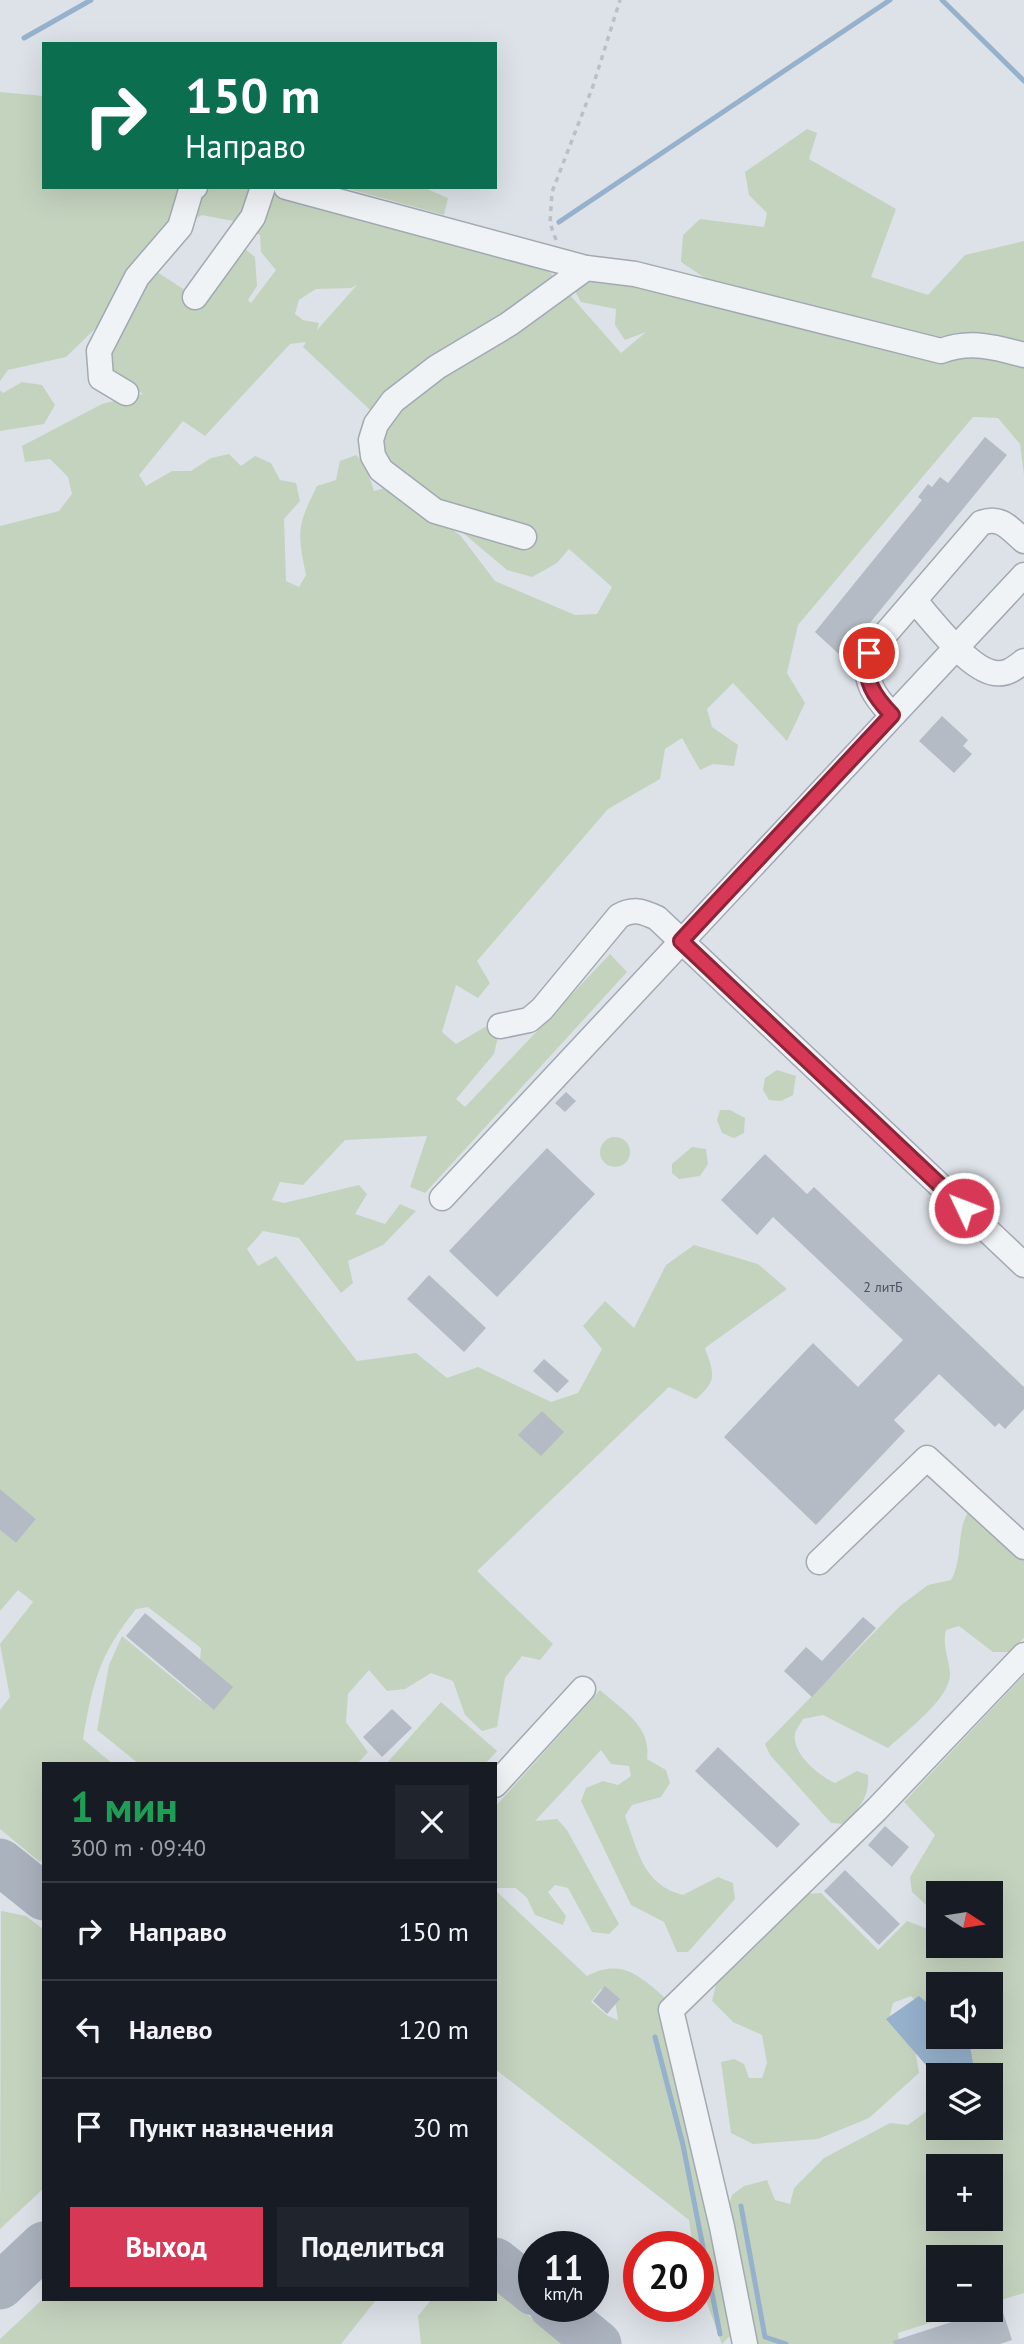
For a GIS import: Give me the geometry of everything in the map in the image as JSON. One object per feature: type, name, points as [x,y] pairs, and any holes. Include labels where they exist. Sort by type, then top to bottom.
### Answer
[{"type":"lane","points":[[126,393],[101,378],[99,351],[137,277],[180,227],[192,189]]},
{"type":"lane","points":[[195,297],[253,217],[262,189]]},
{"type":"lane","points":[[293,189],[586,268],[635,274],[941,351],[960,343],[995,346],[1024,355]]},
{"type":"lane","points":[[524,537],[435,511],[381,470],[373,456],[371,440],[376,424],[393,401],[437,367],[509,324],[586,268]]},
{"type":"lane","points":[[892,715],[873,694],[867,664],[869,653],[981,523],[992,519],[999,520],[1024,541]]},
{"type":"lane","points":[[442,1198],[1024,575]]},
{"type":"lane","points":[[915,601],[981,669],[996,674],[1010,672],[1024,661]]},
{"type":"lane","points":[[500,1026],[529,1020],[542,1009],[619,916],[629,910],[642,911],[657,918],[1024,1265]]},
{"type":"lane","points":[[819,1562],[927,1458],[1024,1547]]},
{"type":"lane","points":[[745,2344],[722,2227],[671,2010],[877,1809],[1024,1654]]},
{"type":"lane","points":[[497,1783],[583,1689]]},
{"type":"path","points":[[562,248],[550,223],[552,191],[593,86],[620,0]]},
{"type":"green space","points":[[0,92],[42,96],[42,189],[261,189],[297,202],[539,260],[621,353],[646,332],[625,340],[615,325],[616,309],[581,302],[572,286],[582,277],[714,284],[681,262],[683,235],[700,219],[764,227],[767,213],[749,195],[745,172],[807,129],[817,133],[809,159],[896,209],[871,277],[928,295],[965,255],[1024,241],[1024,475],[1020,444],[998,418],[973,417],[798,625],[787,673],[805,703],[787,741],[733,683],[707,709],[712,727],[738,745],[734,766],[713,764],[700,770],[682,738],[665,749],[660,779],[608,809],[477,961],[490,983],[478,998],[456,985],[442,1032],[456,1044],[485,1027],[498,1036],[494,1054],[456,1099],[465,1107],[610,954],[627,972],[425,1193],[410,1187],[427,1136],[345,1140],[303,1185],[280,1182],[272,1200],[284,1203],[359,1185],[367,1194],[355,1214],[385,1224],[400,1204],[416,1211],[383,1245],[348,1261],[353,1283],[341,1293],[299,1238],[263,1231],[247,1249],[258,1266],[276,1256],[357,1361],[416,1353],[447,1378],[478,1367],[551,1402],[578,1393],[602,1349],[583,1326],[605,1301],[634,1328],[666,1265],[694,1245],[758,1264],[787,1289],[705,1348],[712,1376],[708,1387],[696,1399],[669,1387],[477,1571],[553,1644],[540,1660],[522,1656],[505,1678],[497,1727],[482,1731],[465,1715],[453,1681],[431,1673],[405,1689],[387,1691],[369,1670],[348,1694],[346,1722],[368,1752],[359,1762],[137,1762],[97,1730],[109,1665],[122,1636],[201,1701],[198,1683],[201,1648],[148,1607],[136,1609],[114,1641],[99,1670],[83,1739],[111,1762],[42,1762],[40,1862],[0,1829],[0,1710],[10,1697],[0,1644],[33,1602],[18,1590],[0,1611],[0,1530],[16,1543],[36,1519],[0,1489],[0,526],[59,511],[72,494],[68,477],[50,459],[25,462],[22,446],[102,404],[143,394],[106,368],[104,351],[151,268],[191,294],[234,240],[255,257],[257,286],[248,300],[251,303],[276,270],[261,252],[260,235],[233,221],[202,215],[171,231],[101,323],[66,357],[8,370],[0,381]],"holes":[[[357,285],[317,330],[319,323],[303,320],[295,314],[299,300],[316,289],[351,288]],[[306,342],[303,347],[384,423],[376,453],[385,467],[507,570],[532,577],[557,563],[569,549],[612,587],[597,614],[575,615],[495,581],[460,535],[392,486],[374,491],[365,464],[356,455],[340,461],[336,480],[317,486],[302,520],[300,538],[306,575],[299,587],[286,581],[284,519],[300,501],[296,483],[280,480],[271,463],[255,456],[241,466],[229,454],[211,458],[191,471],[172,471],[146,486],[139,475],[183,421],[205,436],[290,344]]]},
{"type":"green space","points":[[349,189],[427,189],[448,198],[444,215]]},
{"type":"green space","points":[[22,382],[42,385],[55,405],[44,424],[0,431],[0,390],[3,393]]},
{"type":"green space","points":[[777,1070],[796,1076],[793,1095],[781,1101],[769,1100],[763,1090],[765,1078]]},
{"type":"green space","points":[[720,1110],[730,1110],[745,1118],[744,1133],[734,1138],[722,1133],[717,1120]]},
{"type":"green space","points":[[615,1137],[621,1138],[629,1146],[629,1158],[621,1166],[615,1167],[609,1166],[601,1158],[600,1152],[601,1146],[609,1138]]},
{"type":"green space","points":[[692,1147],[706,1149],[708,1164],[700,1176],[679,1179],[672,1173],[672,1164]]},
{"type":"green space","points":[[970,1509],[1024,1559],[1024,1638],[1010,1652],[993,1652],[959,1626],[946,1630],[945,1647],[950,1674],[948,1683],[926,1714],[888,1748],[823,1715],[803,1719],[796,1732],[795,1742],[802,1756],[815,1770],[835,1783],[857,1771],[868,1775],[865,1796],[855,1813],[845,1824],[831,1823],[770,1755],[765,1744],[900,1606],[928,1585],[951,1580],[957,1563],[965,1517]]},
{"type":"green space","points":[[1024,1675],[1024,2293],[1003,2299],[1003,2245],[926,2245],[926,2322],[932,2322],[898,2333],[899,2344],[758,2344],[728,2208],[732,2195],[744,2186],[767,2180],[775,2200],[790,2204],[794,2188],[824,2158],[890,2123],[908,2125],[926,2112],[926,2140],[1003,2140],[1003,2063],[950,2063],[947,2049],[1003,2049],[1003,1972],[926,1972],[926,2014],[911,1996],[893,2003],[890,2015],[913,2037],[919,2073],[869,2118],[818,2139],[753,2144],[731,2133],[721,2062],[734,2059],[744,2064],[749,2078],[762,2078],[767,2063],[762,2035],[733,2022],[712,2001],[716,1984],[806,1894],[821,1893],[878,1950],[907,1921],[926,1928],[926,1958],[1003,1958],[1003,1881],[926,1881],[926,1905],[912,1892],[910,1877],[935,1835],[904,1802]]},
{"type":"green space","points":[[600,1690],[634,1720],[645,1737],[647,1759],[666,1770],[670,1783],[661,1797],[632,1805],[625,1816],[650,1875],[670,1890],[683,1895],[718,1877],[733,1883],[735,1899],[688,1952],[677,1952],[664,1922],[631,1905],[581,1801],[586,1788],[603,1781],[618,1785],[631,1776],[629,1766],[611,1764],[601,1750],[535,1821],[557,1819],[567,1830],[619,1924],[609,1934],[592,1932],[568,1888],[555,1885],[548,1892],[566,1916],[563,1925],[535,1915],[527,1898],[516,1888],[497,1888],[497,1805]]},
{"type":"green space","points":[[441,1702],[497,1751],[487,1762],[388,1762]]},
{"type":"green space","points":[[497,1892],[587,1976],[599,1971],[620,1969],[638,1976],[665,1998],[665,2027],[697,2143],[713,2231],[691,2231],[689,2220],[497,2071]],"holes":[[[601,1989],[615,2000],[618,2020],[608,2016],[591,2002]]]},
{"type":"green space","points":[[1,1911],[26,1916],[42,1928],[42,2190],[0,2229]]},
{"type":"green space","points":[[714,2236],[732,2334],[722,2344],[714,2322]]},
{"type":"green space","points":[[497,2291],[518,2307],[518,2322],[536,2322],[564,2344],[421,2344],[418,2316],[430,2301],[497,2301]]},
{"type":"green space","points":[[42,2300],[375,2301],[341,2344],[0,2344],[0,2339]]},
{"type":"water","points":[[919,1996],[926,2002],[926,2049],[971,2049],[973,2063],[926,2063],[926,2065],[886,2019]]},
{"type":"building","points":[[985,437],[1007,455],[842,657],[815,632],[922,500],[918,497],[928,484],[932,487],[940,477],[948,483]]},
{"type":"building","points":[[942,716],[968,740],[963,746],[972,754],[954,773],[919,741]]},
{"type":"building","points":[[566,1092],[576,1101],[565,1112],[555,1103]]},
{"type":"building","points":[[547,1148],[595,1194],[497,1297],[449,1251]]},
{"type":"building","points":[[765,1154],[807,1194],[814,1187],[1024,1387],[1024,1409],[1005,1429],[999,1423],[995,1427],[939,1374],[894,1420],[905,1431],[816,1525],[724,1437],[813,1343],[858,1387],[903,1340],[773,1217],[757,1235],[721,1200]]},
{"type":"building","points":[[429,1275],[486,1328],[464,1352],[407,1299]]},
{"type":"building","points":[[544,1359],[569,1381],[557,1393],[533,1371]]},
{"type":"building","points":[[542,1411],[564,1432],[541,1456],[518,1435]]},
{"type":"building","points":[[0,1489],[36,1519],[16,1543],[0,1530]]},
{"type":"building","points":[[145,1613],[233,1687],[214,1710],[126,1636]]},
{"type":"building","points":[[863,1617],[876,1628],[812,1697],[784,1671],[806,1647],[822,1661]]},
{"type":"building","points":[[392,1709],[412,1728],[382,1757],[363,1737]]},
{"type":"building","points":[[718,1747],[800,1824],[777,1848],[695,1771]]},
{"type":"building","points":[[885,1826],[909,1847],[892,1867],[868,1845]]},
{"type":"building","points":[[845,1870],[900,1924],[879,1945],[824,1891]]},
{"type":"building","points":[[605,1986],[620,1999],[607,2014],[593,2001]]},
{"type":"building","points":[[1003,2312],[1012,2340],[1000,2344],[894,2344],[893,2341],[952,2322],[1003,2322]]},
{"type":"waterway","points":[[24,38],[91,0]]},
{"type":"waterway","points":[[559,222],[890,0]]},
{"type":"waterway","points":[[942,0],[1024,81]]},
{"type":"waterway","points":[[655,2037],[683,2145],[720,2334]]},
{"type":"waterway","points":[[741,2206],[765,2337],[786,2344]]},
{"type":"taxiway","points":[[0,1862],[42,1895]]},
{"type":"taxiway","points":[[0,2286],[42,2247]]},
{"type":"taxiway","points":[[497,2263],[518,2279]]},
{"type":"taxiway","points":[[571,2322],[598,2344]]},
{"type":"route","points":[[869,653],[868,680],[873,694],[892,715],[681,941],[964,1208]]}]
